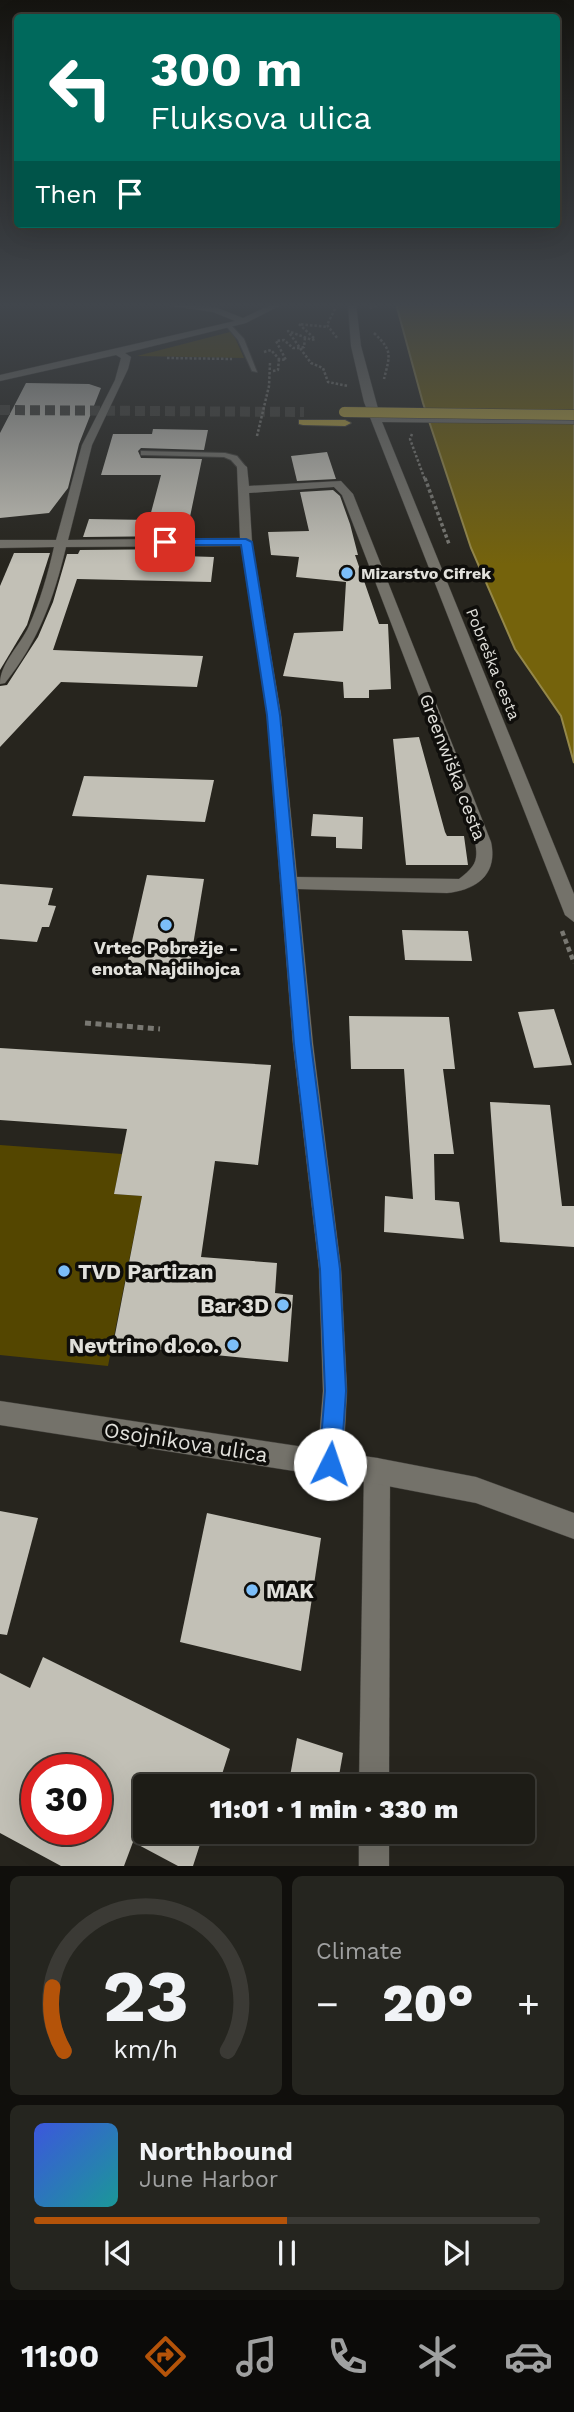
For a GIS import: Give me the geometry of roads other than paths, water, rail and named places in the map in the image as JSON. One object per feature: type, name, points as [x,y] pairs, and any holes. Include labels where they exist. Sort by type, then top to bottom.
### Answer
[{"type":"highway","points":[[303,417],[574,415]]},
{"type":"highway","points":[[345,417],[574,424]]},
{"type":"street","points":[[0,680],[24,650],[62,543],[88,443],[115,391]]},
{"type":"street","name":"Pobreška cesta","points":[[366,391],[574,915]]},
{"type":"street","points":[[376,419],[574,424]]},
{"type":"street","points":[[242,467],[246,542],[274,715],[303,1044],[330,1269],[335,1391],[330,1464]]},
{"type":"street","name":"Greenwiška cesta","points":[[243,490],[337,483],[347,494],[483,842],[486,856],[483,869],[463,885],[447,887],[290,883]]},
{"type":"street","points":[[0,544],[246,542]]},
{"type":"street","name":"Osojnikova ulica","points":[[0,1413],[377,1471],[476,1490],[574,1526]]},
{"type":"street","points":[[374,1774],[377,1471]]},
{"type":"street","points":[[374,1844],[374,1866]]},
{"type":"lane","points":[[144,453],[225,455],[234,458],[242,467]]},
{"type":"tunnel","points":[[0,410],[304,412]]},
{"type":"place","name":"Mizarstvo Cifrek","points":[[347,573]]},
{"type":"place","name":"Vrtec Pobrežje - enota Najdihojca","points":[[166,925]]},
{"type":"place","name":"TVD Partizan","points":[[64,1271]]},
{"type":"place","name":"Bar 3D","points":[[283,1305]]},
{"type":"place","name":"Nevtrino d.o.o.","points":[[233,1345]]},
{"type":"place","name":"MAK","points":[[252,1590]]}]
